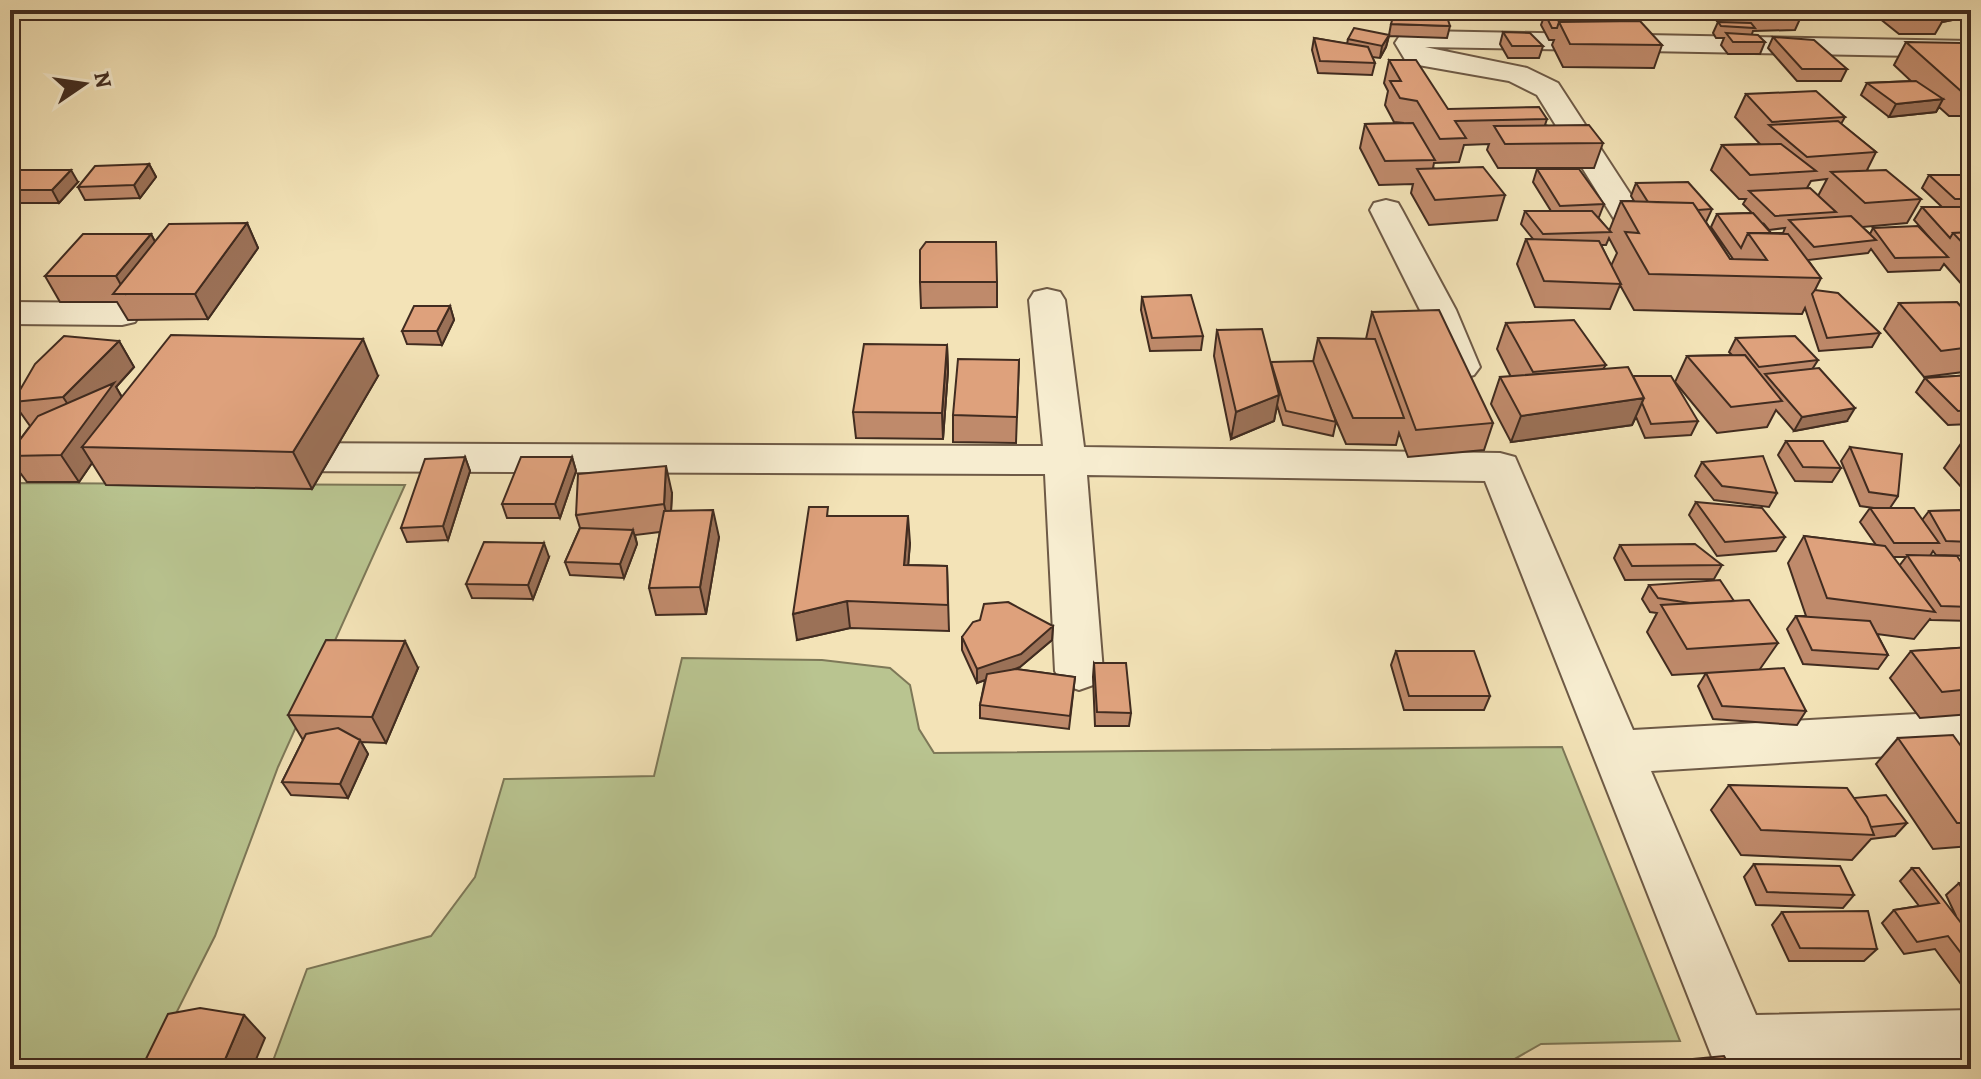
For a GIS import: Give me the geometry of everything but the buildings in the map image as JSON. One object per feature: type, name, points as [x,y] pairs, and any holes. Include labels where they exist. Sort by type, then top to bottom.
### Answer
[{"type":"street","points":[[1626,212],[1548,89],[1517,74],[1417,57],[1409,43],[1422,39],[1707,41],[1971,49]]},
{"type":"street","points":[[1386,210],[1438,310],[1472,396]]},
{"type":"street","points":[[1047,300],[1065,460],[1079,671]]},
{"type":"street","points":[[10,313],[122,314]]},
{"type":"street","points":[[233,457],[1065,460],[1494,453],[1742,1057],[1971,1040]]},
{"type":"street","points":[[1619,752],[1971,731]]},
{"type":"green space","points":[[10,483],[405,485],[278,767],[215,936],[148,1069],[10,1069]]},
{"type":"green space","points":[[682,658],[822,660],[890,668],[910,685],[919,729],[934,753],[1562,747],[1680,1041],[1541,1044],[1497,1069],[270,1069],[307,969],[431,936],[475,877],[504,779],[654,776]]}]
